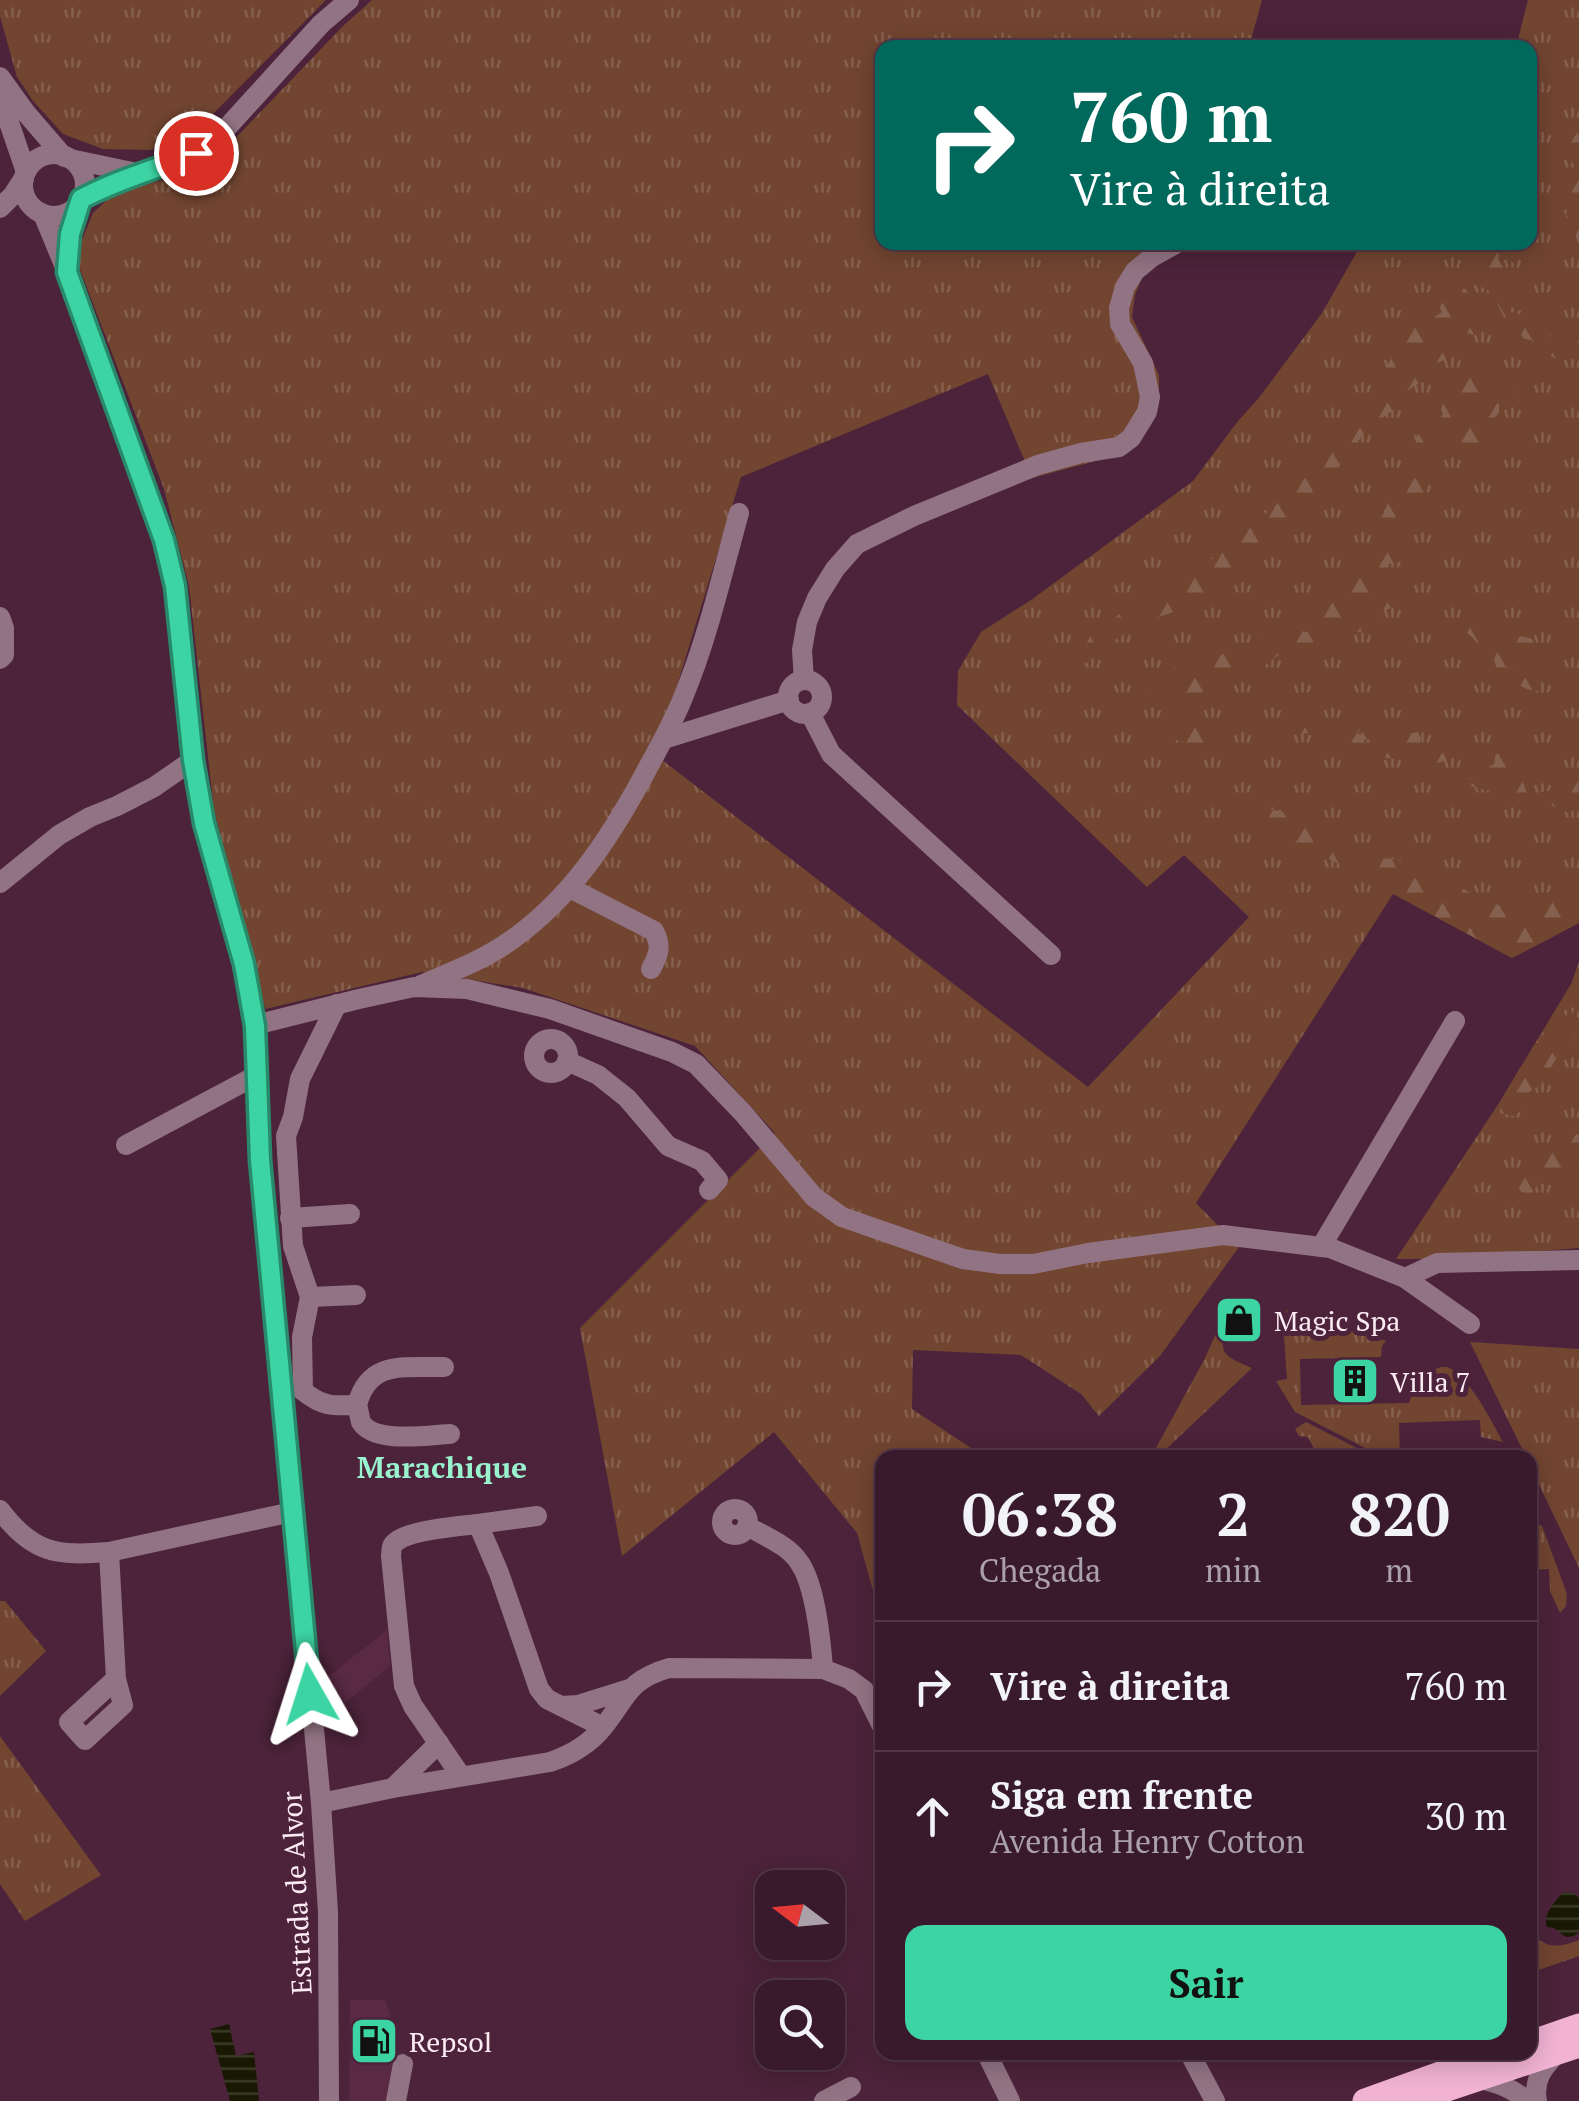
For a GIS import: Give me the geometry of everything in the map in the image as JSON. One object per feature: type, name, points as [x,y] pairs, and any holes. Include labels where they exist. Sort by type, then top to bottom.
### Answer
[{"type":"main road","points":[[1537,2041],[1579,2026]]},
{"type":"main road","points":[[1537,2060],[1568,2049]]},
{"type":"main road","points":[[1365,2101],[1479,2060]]},
{"type":"main road","points":[[1412,2101],[1536,2060]]},
{"type":"street","points":[[0,217],[38,210],[62,215],[108,184],[196,153],[222,133],[321,24],[350,0]]},
{"type":"street","name":"Estrada de Alvor","points":[[0,76],[26,113],[79,168],[84,180],[70,234],[67,272]]},
{"type":"street","name":"Estrada de Alvor","points":[[0,96],[4,119],[25,175],[24,190],[38,210],[67,272],[164,540],[175,586],[193,760],[204,823],[244,964],[255,1026],[262,1179],[321,1803],[328,1912],[330,2101]]},
{"type":"street","points":[[0,208],[40,158],[52,155],[139,174]]},
{"type":"street","points":[[804,680],[802,650],[807,622],[835,568],[856,544],[1038,465],[1119,447],[1131,438],[1147,412],[1150,397],[1143,362],[1120,324],[1119,308],[1124,287],[1135,271],[1165,250]]},
{"type":"street","points":[[255,1026],[414,987],[479,960],[536,922],[570,888],[620,818],[684,696],[740,513]]},
{"type":"street","points":[[0,617],[4,655],[0,658]]},
{"type":"street","points":[[804,680],[817,684],[822,693],[821,704],[810,713],[797,711],[788,700],[792,686],[804,680]]},
{"type":"street","points":[[664,739],[788,700]]},
{"type":"street","points":[[810,713],[831,754],[1051,955]]},
{"type":"street","points":[[0,883],[59,834],[154,787],[193,760]]},
{"type":"street","points":[[570,888],[654,931],[660,943],[652,970]]},
{"type":"street","points":[[414,987],[467,990],[550,1009],[672,1052],[696,1064],[743,1112],[814,1197],[842,1216],[963,1259],[1033,1264],[1223,1235],[1330,1248],[1405,1278],[1470,1324]]},
{"type":"street","points":[[337,1004],[300,1079],[286,1136],[290,1218],[292,1246],[310,1297],[302,1338],[304,1391],[316,1402],[358,1405]]},
{"type":"street","points":[[550,1009],[554,1040]]},
{"type":"street","points":[[1321,1247],[1456,1021]]},
{"type":"street","points":[[554,1040],[566,1048],[567,1061],[552,1074],[536,1066],[534,1055],[544,1041],[554,1040]]},
{"type":"street","points":[[567,1061],[598,1075],[627,1098],[668,1146],[702,1162],[718,1180],[709,1190]]},
{"type":"street","points":[[126,1146],[257,1076]]},
{"type":"street","points":[[290,1218],[350,1214]]},
{"type":"street","points":[[1405,1278],[1437,1263],[1579,1260]]},
{"type":"street","points":[[310,1297],[356,1295]]},
{"type":"street","points":[[444,1367],[387,1369],[369,1379],[358,1405],[361,1421],[371,1433],[450,1434]]},
{"type":"street","points":[[0,1510],[27,1540],[54,1552],[82,1554],[109,1552],[292,1512]]},
{"type":"street","points":[[462,1776],[413,1706],[404,1686],[392,1546],[400,1538],[454,1526],[537,1516]]},
{"type":"street","points":[[478,1524],[539,1689],[561,1706],[603,1727]]},
{"type":"street","points":[[747,1526],[800,1563],[820,1630],[823,1670]]},
{"type":"street","points":[[109,1552],[116,1679]]},
{"type":"street","points":[[321,1803],[567,1756],[603,1727],[629,1689],[648,1674],[669,1668],[823,1670],[849,1679],[864,1690],[875,1712]]},
{"type":"street","points":[[561,1706],[629,1689]]},
{"type":"street","points":[[393,1788],[439,1743]]},
{"type":"street","points":[[1537,2101],[1537,2077],[1568,2049]]},
{"type":"street","points":[[990,2060],[1010,2101]]},
{"type":"street","points":[[1193,2060],[1215,2101]]},
{"type":"street","points":[[396,2101],[403,2064]]},
{"type":"street","points":[[1479,2080],[1514,2090],[1527,2101]]},
{"type":"street","points":[[824,2101],[851,2086]]},
{"type":"shaded area","points":[[387,1630],[390,1666],[325,1719],[320,1683]]},
{"type":"shaded area","points":[[1563,1892],[1579,1898],[1579,1932],[1574,1936],[1566,1937],[1547,1927],[1548,1913]]},
{"type":"shaded area","points":[[350,2000],[385,2000],[394,2026],[398,2071],[389,2101],[349,2101]]},
{"type":"shaded area","points":[[229,2024],[236,2056],[254,2052],[259,2101],[230,2101],[210,2029]]},
{"type":"green space","points":[[0,0],[326,0],[200,127],[151,150],[103,149],[63,134],[17,77],[0,16]]},
{"type":"green space","points":[[372,0],[1262,0],[1251,40],[875,40],[875,250],[1184,250],[1145,271],[1135,295],[1132,317],[1159,375],[1159,403],[1107,458],[1032,478],[988,374],[741,477],[675,692],[649,750],[1088,1087],[1249,917],[1184,855],[1147,887],[957,705],[958,671],[981,632],[1193,481],[1322,313],[1358,250],[1537,250],[1537,40],[1518,40],[1528,0],[1579,0],[1579,923],[1512,958],[1393,894],[1196,1203],[1239,1247],[1160,1356],[1099,1416],[1081,1394],[1021,1355],[913,1350],[912,1409],[974,1450],[875,1450],[875,1598],[857,1533],[774,1432],[622,1556],[580,1328],[775,1133],[695,1046],[523,988],[422,972],[265,1009],[214,811],[189,586],[164,489],[79,267],[82,240],[93,213],[114,193],[182,175],[226,148]]},
{"type":"green space","points":[[1566,120],[1574,122],[1579,137],[1579,247],[1566,215],[1568,206],[1563,202],[1564,193],[1572,190],[1569,185],[1562,186],[1557,176],[1571,171],[1575,165],[1566,148],[1572,139],[1568,133],[1575,134],[1573,128],[1566,127]]},
{"type":"green space","points":[[1458,250],[1502,250],[1498,259],[1506,272],[1516,278],[1502,283],[1501,289],[1513,300],[1508,304],[1509,311],[1538,320],[1554,341],[1571,350],[1579,340],[1579,358],[1554,358],[1533,346],[1532,340],[1517,333],[1513,324],[1516,317],[1507,324],[1492,292],[1475,284]]},
{"type":"green space","points":[[1502,250],[1514,250],[1516,266]]},
{"type":"green space","points":[[1438,271],[1450,277],[1450,284],[1468,292],[1479,326],[1473,335],[1461,330],[1451,335],[1453,345],[1447,359],[1432,365],[1421,383],[1404,393],[1397,407],[1368,429],[1323,483],[1301,496],[1281,532],[1256,554],[1241,561],[1237,572],[1216,579],[1219,587],[1215,594],[1181,598],[1174,612],[1135,627],[1086,663],[1075,662],[1076,653],[1091,635],[1106,630],[1129,606],[1163,597],[1200,564],[1198,555],[1203,554],[1210,561],[1215,557],[1211,549],[1216,540],[1229,548],[1235,546],[1229,541],[1233,537],[1280,498],[1295,491],[1293,483],[1314,471],[1354,409],[1378,394],[1380,375],[1392,358],[1396,342],[1405,339],[1405,329],[1425,312],[1433,318],[1442,312],[1432,287]]},
{"type":"green space","points":[[1493,370],[1507,374],[1505,391],[1518,392],[1505,399],[1493,419],[1494,450],[1480,458],[1470,450],[1450,454],[1439,437],[1428,448],[1419,450],[1416,438],[1431,419],[1438,421],[1443,403],[1457,395],[1458,381]]},
{"type":"green space","points":[[1413,458],[1429,469],[1427,490],[1418,506],[1422,517],[1419,524],[1416,520],[1407,524],[1410,535],[1404,544],[1389,545],[1388,536],[1380,537],[1380,530],[1372,525],[1382,516],[1390,495],[1400,491],[1395,479],[1404,463]]},
{"type":"green space","points":[[1383,547],[1390,554],[1401,551],[1403,561],[1389,564],[1384,572],[1394,583],[1399,598],[1396,606],[1376,610],[1384,620],[1375,629],[1329,637],[1283,652],[1261,668],[1246,669],[1192,698],[1172,699],[1175,688],[1166,697],[1149,697],[1147,685],[1162,682],[1158,673],[1197,654],[1231,654],[1248,642],[1259,648],[1259,635],[1288,623],[1298,622],[1304,632],[1309,631],[1300,619],[1308,602],[1315,602],[1345,582],[1360,562],[1368,563],[1376,549]]},
{"type":"green space","points":[[1471,623],[1493,637],[1490,648],[1501,645],[1510,649],[1512,637],[1533,639],[1536,656],[1527,665],[1542,673],[1532,678],[1542,691],[1516,682],[1510,675],[1513,667],[1496,667],[1494,658],[1484,648],[1477,648],[1477,642],[1465,631]]},
{"type":"green space","points":[[1263,719],[1321,730],[1313,721],[1327,721],[1335,732],[1333,724],[1360,727],[1358,734],[1367,734],[1371,725],[1389,732],[1386,738],[1361,740],[1376,747],[1407,743],[1398,734],[1422,732],[1420,743],[1439,743],[1454,752],[1467,749],[1480,756],[1474,760],[1460,756],[1437,763],[1429,757],[1398,759],[1367,751],[1355,756],[1314,733],[1281,734],[1258,724]]},
{"type":"green space","points":[[1214,722],[1215,728],[1227,738],[1195,753],[1173,755],[1184,742],[1172,739],[1174,725],[1184,723],[1197,728]]},
{"type":"green space","points":[[1501,747],[1507,754],[1510,750],[1513,757],[1537,765],[1518,768],[1527,794],[1508,796],[1470,786],[1487,778],[1488,773],[1465,781],[1460,772],[1475,771],[1477,764],[1494,764],[1495,757],[1487,760],[1483,756],[1485,752],[1501,754]]},
{"type":"green space","points":[[1578,769],[1579,806],[1570,813],[1558,810],[1536,793],[1555,790],[1551,779],[1543,777],[1547,783],[1537,784],[1526,770],[1546,771]]},
{"type":"green space","points":[[1253,808],[1303,819],[1330,838],[1335,840],[1338,835],[1348,839],[1353,851],[1370,860],[1406,863],[1505,910],[1517,902],[1529,906],[1567,896],[1579,898],[1579,923],[1512,958],[1250,816]]},
{"type":"green space","points":[[1579,962],[1579,1248],[1396,1259],[1501,1100],[1571,984]]},
{"type":"green space","points":[[1568,1012],[1578,1018],[1566,1028],[1575,1037],[1564,1054],[1557,1057],[1541,1085],[1529,1092],[1526,1108],[1513,1116],[1500,1113],[1501,1100],[1530,1058],[1534,1045],[1538,1045],[1539,1036],[1549,1024],[1563,1022]]},
{"type":"green space","points":[[1579,1135],[1579,1167],[1559,1175],[1551,1185],[1538,1183],[1533,1193],[1523,1193],[1516,1177],[1526,1161],[1541,1161],[1539,1151],[1552,1144],[1560,1148],[1561,1138]]},
{"type":"green space","points":[[1286,1310],[1386,1341],[1381,1357],[1300,1359],[1301,1405],[1409,1403],[1418,1376],[1441,1367],[1450,1368],[1468,1384],[1503,1442],[1481,1437],[1480,1420],[1399,1423],[1400,1450],[1369,1450],[1295,1412],[1276,1381],[1287,1379],[1283,1322]]},
{"type":"green space","points":[[1223,1318],[1224,1351],[1252,1368],[1165,1450],[1155,1450],[1156,1448]]},
{"type":"green space","points":[[1470,1342],[1579,1349],[1579,1568],[1537,1481],[1537,1450],[1523,1450]]},
{"type":"green space","points":[[1306,1422],[1360,1450],[1314,1450],[1308,1437],[1299,1436],[1295,1429]]},
{"type":"green space","points":[[1537,1524],[1542,1526],[1567,1594],[1566,1606],[1560,1613],[1550,1591],[1549,1569],[1537,1570]]},
{"type":"green space","points":[[0,1601],[5,1601],[46,1651],[0,1696]]},
{"type":"green space","points":[[0,1736],[101,1875],[25,1921],[0,1884]]},
{"type":"green space","points":[[1537,1938],[1550,1945],[1579,1940],[1579,1956],[1537,1971]]},
{"type":"place","name":"Magic Spa","points":[[1239,1320]]},
{"type":"place","name":"Villa 7","points":[[1355,1381]]},
{"type":"place","name":"Repsol","points":[[374,2041]]},
{"type":"district","name":"Marachique","points":[[442,1467]]},
{"type":"route","points":[[196,153],[108,184],[81,199],[70,234],[67,272],[164,540],[175,586],[193,760],[204,823],[244,964],[255,1026],[260,1160],[310,1694]]}]
